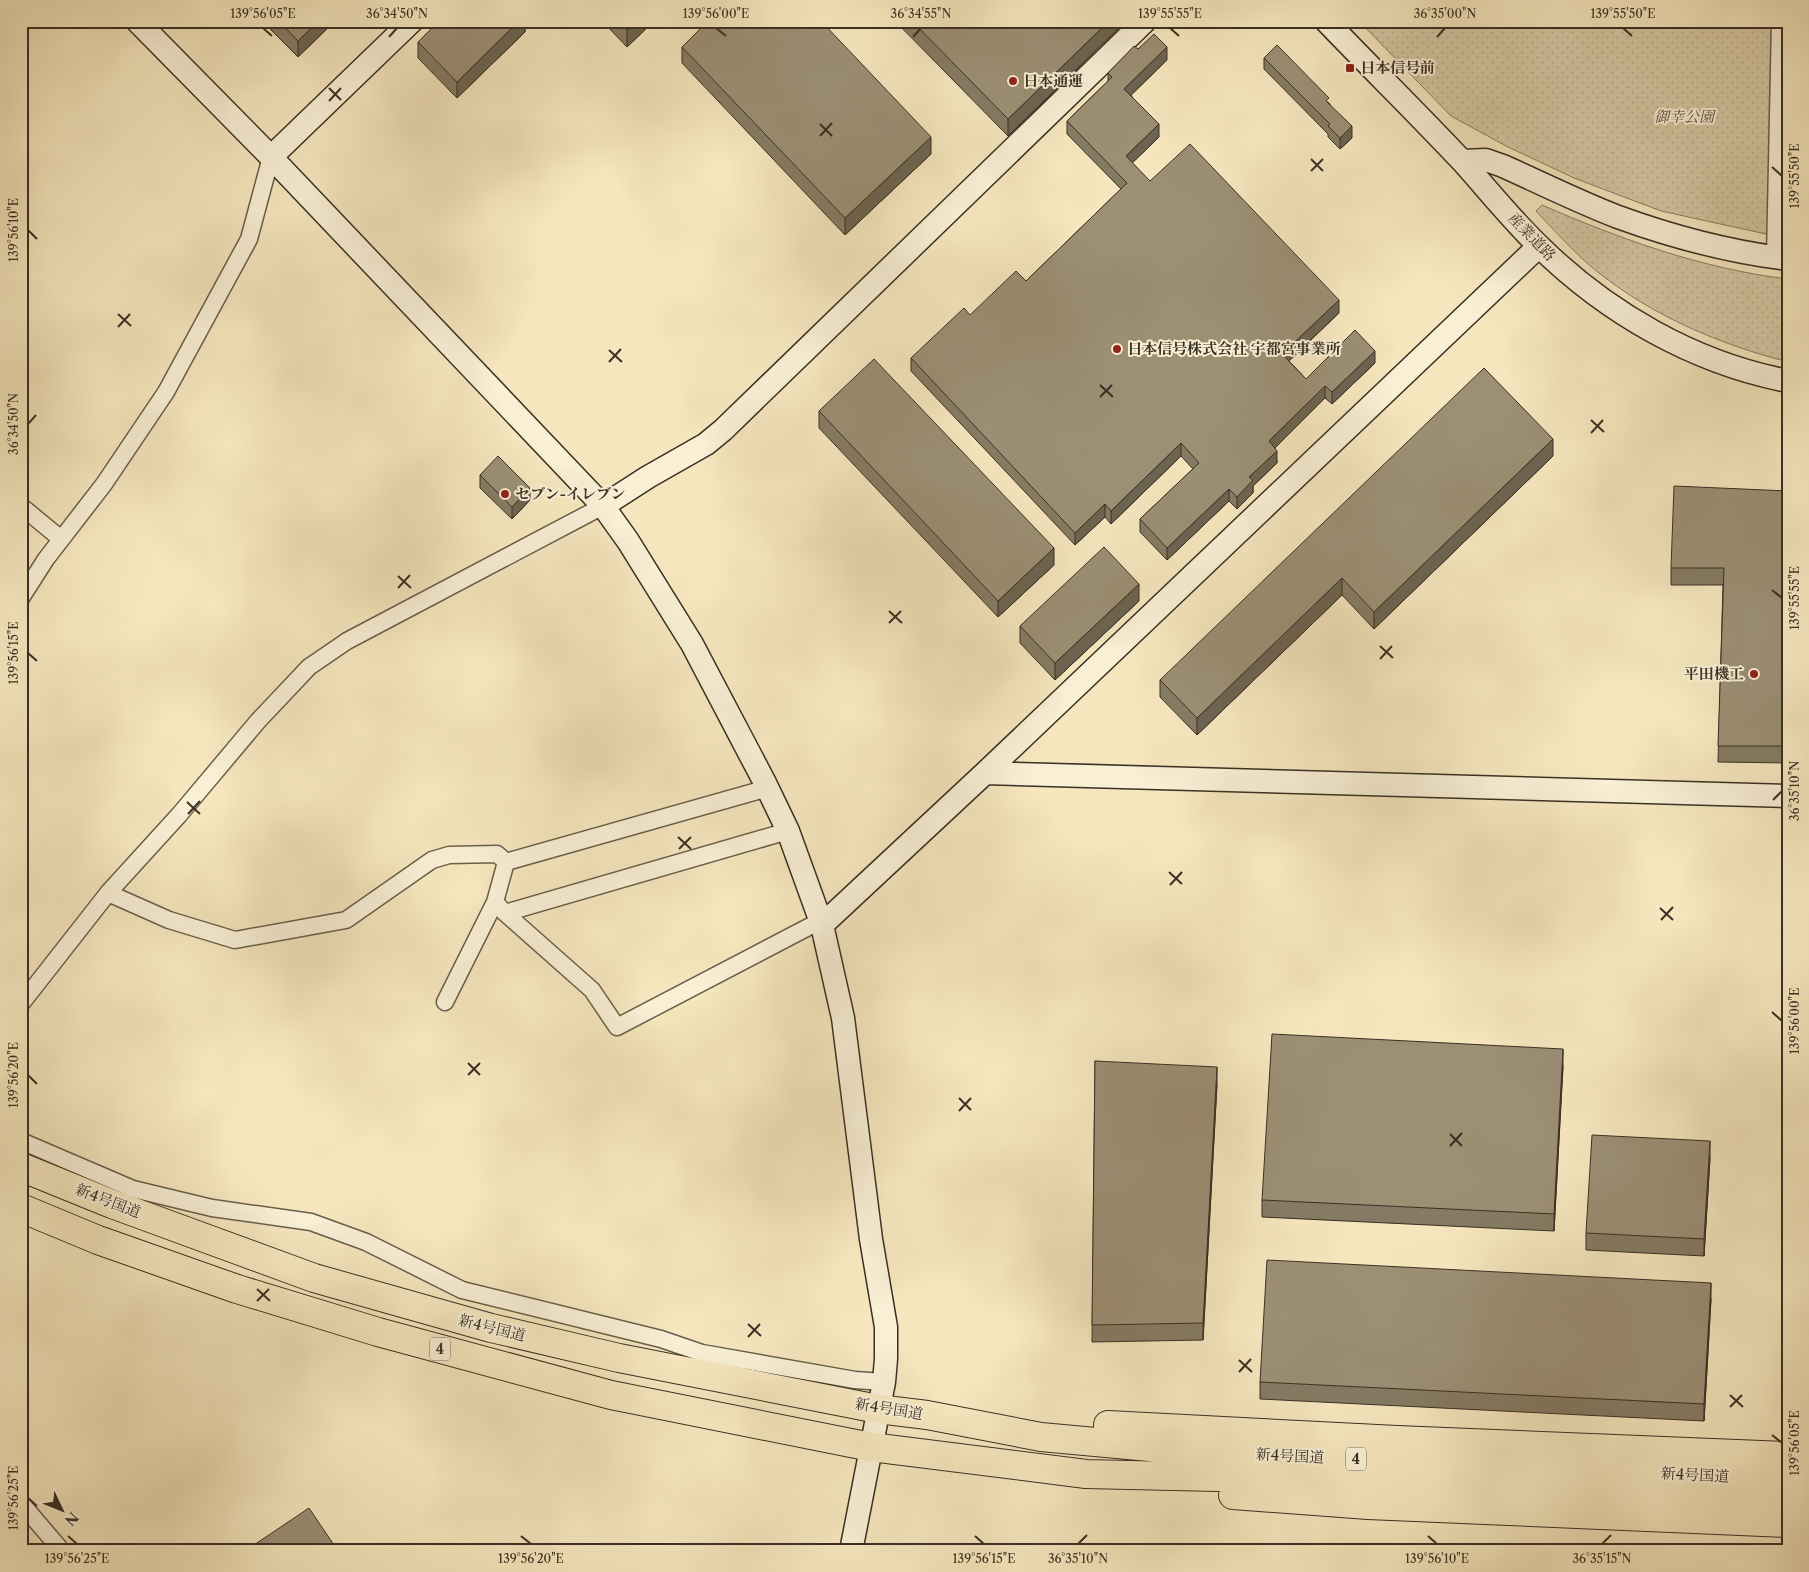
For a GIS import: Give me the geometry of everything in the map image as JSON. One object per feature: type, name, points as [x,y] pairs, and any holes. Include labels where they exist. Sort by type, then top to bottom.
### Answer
[{"type":"highway","name":"新4号国道","points":[[21,1167],[112,1204],[314,1278],[491,1328],[618,1358],[878,1409],[927,1415],[1041,1438],[1204,1452],[1788,1479]]},
{"type":"highway","name":"新4号国道","points":[[21,1208],[98,1240],[238,1289],[378,1332],[611,1395],[871,1446],[1086,1474],[1347,1480],[1788,1502]]},
{"type":"highway","points":[[927,1415],[1397,1440],[1788,1456]]},
{"type":"highway","points":[[1086,1474],[1131,1487],[1368,1505],[1788,1523]]},
{"type":"street","points":[[137,21],[271,157],[603,506],[628,541],[692,644],[768,788],[788,832],[821,923],[843,1018],[871,1239],[886,1327],[884,1382],[851,1551]]},
{"type":"street","points":[[21,598],[46,559],[104,484],[166,392],[249,239],[271,157],[412,21]]},
{"type":"street","points":[[21,1004],[108,893],[180,815],[258,721],[309,667],[347,641],[603,506],[648,477],[706,444],[723,430],[1145,21]]},
{"type":"street","name":"産業道路","points":[[1326,21],[1462,161],[1539,246],[1595,293],[1622,313],[1655,333],[1706,357],[1767,377],[1788,381]]},
{"type":"street","points":[[1462,161],[1486,160],[1503,166],[1616,216],[1644,226],[1714,246],[1782,258],[1780,21]]},
{"type":"street","points":[[500,908],[592,990],[617,1027],[821,923],[985,773],[1539,246]]},
{"type":"street","points":[[21,506],[61,539]]},
{"type":"street","points":[[985,773],[1788,796]]},
{"type":"street","points":[[506,862],[768,788]]},
{"type":"street","points":[[500,908],[788,832]]},
{"type":"street","points":[[108,893],[169,920],[235,940],[346,920],[432,860],[450,855],[497,854],[506,862]]},
{"type":"street","points":[[445,1002],[500,908],[506,862]]},
{"type":"street","points":[[21,1141],[133,1189],[212,1208],[312,1222],[366,1242],[462,1290],[661,1339],[702,1353],[855,1380],[884,1382]]},
{"type":"street","points":[[21,1502],[62,1551]]},
{"type":"green space","name":"御幸公園","points":[[1359,21],[1782,21],[1781,220],[1766,234],[1661,211],[1574,178],[1508,147],[1451,116]]},
{"type":"green space","points":[[1542,205],[1601,230],[1662,251],[1725,268],[1788,279],[1788,362],[1713,338],[1665,316],[1620,289],[1574,251],[1536,211]]},
{"type":"building","points":[[279,21],[318,21],[298,41]]},
{"type":"building","points":[[439,21],[519,21],[457,82],[418,42]]},
{"type":"building","points":[[618,21],[636,21],[627,30]]},
{"type":"building","points":[[708,21],[821,21],[931,137],[845,218],[682,47]]},
{"type":"building","name":"日本通運","points":[[912,21],[1109,21],[1008,119]]},
{"type":"building","name":"日本信号株式会社 宇都宮事業所","points":[[1154,34],[1167,47],[1124,89],[1159,124],[1126,156],[1150,181],[1190,144],[1339,300],[1282,354],[1306,379],[1355,330],[1375,351],[1332,392],[1325,386],[1269,441],[1277,451],[1249,477],[1253,480],[1237,497],[1229,489],[1167,548],[1140,519],[1199,463],[1181,443],[1111,511],[1105,504],[1075,533],[911,358],[964,308],[970,315],[1016,271],[1026,281],[1127,183],[1067,121],[1112,77],[1108,73],[1134,46],[1138,49]]},
{"type":"building","points":[[1277,45],[1329,98],[1326,101],[1352,126],[1340,138],[1328,126],[1330,124],[1264,58]]},
{"type":"building","points":[[874,359],[1054,548],[998,601],[819,411]]},
{"type":"building","points":[[1484,368],[1553,439],[1374,612],[1342,578],[1197,718],[1160,680]]},
{"type":"building","points":[[498,456],[530,488],[512,507],[480,475]]},
{"type":"building","name":"平田機工","points":[[1674,486],[1788,491],[1788,746],[1718,746],[1724,568],[1671,568]]},
{"type":"building","points":[[1104,547],[1139,584],[1055,663],[1020,626]]},
{"type":"building","points":[[1272,1034],[1563,1049],[1554,1214],[1262,1200]]},
{"type":"building","points":[[1095,1061],[1217,1067],[1203,1323],[1092,1325]]},
{"type":"building","points":[[1592,1135],[1710,1141],[1704,1239],[1586,1233]]},
{"type":"building","points":[[1267,1260],[1711,1283],[1704,1404],[1260,1382]]},
{"type":"building","points":[[309,1508],[338,1551],[245,1551]]},
{"type":"place","name":"日本信号前","points":[[1350,68]]},
{"type":"place","name":"日本通運","points":[[1013,81]]},
{"type":"place","name":"日本信号株式会社 宇都宮事業所","points":[[1117,349]]},
{"type":"place","name":"セブン-イレブン","points":[[505,494]]},
{"type":"place","name":"平田機工","points":[[1754,674]]}]
